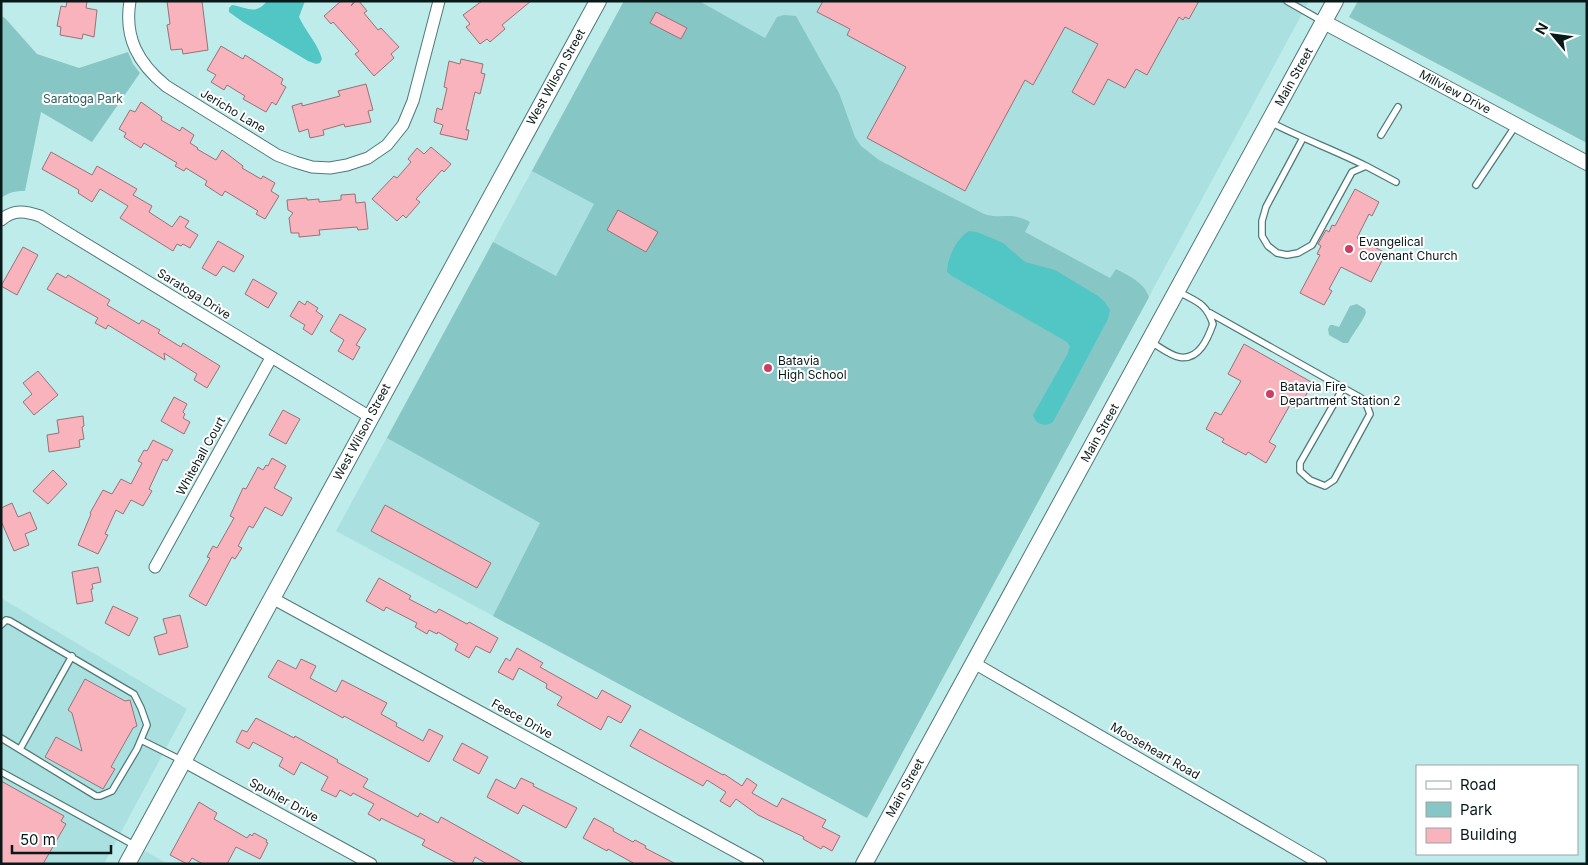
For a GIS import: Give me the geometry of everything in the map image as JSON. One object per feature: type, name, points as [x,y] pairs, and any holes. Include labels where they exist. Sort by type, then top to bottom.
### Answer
[{"type":"main road","name":"West Wilson Street","points":[[132,858],[370,417],[598,1]]},
{"type":"main road","name":"Main Street","points":[[864,864],[1335,1]]},
{"type":"street","name":"Jericho Lane","points":[[130,1],[128,15],[130,38],[139,57],[152,75],[166,86],[278,155],[312,167],[330,168],[368,158],[387,144],[403,125],[413,101],[439,1]]},
{"type":"street","name":"Millview Drive","points":[[1324,22],[1587,163]]},
{"type":"street","name":"Saratoga Drive","points":[[1,220],[14,211],[40,216],[370,417]]},
{"type":"street","name":"Whitehall Court","points":[[155,567],[271,358]]},
{"type":"street","name":"Feece Drive","points":[[272,598],[758,864]]},
{"type":"street","name":"Mooseheart Road","points":[[974,663],[1321,864]]},
{"type":"street","name":"Spuhler Drive","points":[[183,761],[371,864]]},
{"type":"lane","points":[[1287,1],[1324,22]]},
{"type":"lane","points":[[1381,135],[1398,107]]},
{"type":"lane","points":[[1270,122],[1334,150],[1396,182]]},
{"type":"lane","points":[[1476,185],[1516,125]]},
{"type":"lane","points":[[1303,138],[1266,207],[1262,221],[1262,236],[1268,246],[1277,253],[1287,255],[1298,254],[1312,245],[1352,172],[1366,166]]},
{"type":"lane","points":[[1177,291],[1200,304],[1210,313],[1362,398],[1370,414],[1334,480],[1325,486],[1310,480],[1300,471],[1300,463],[1343,388]]},
{"type":"lane","points":[[1149,342],[1180,357],[1191,356],[1200,351],[1208,337],[1213,324],[1210,313]]},
{"type":"lane","points":[[1,625],[6,620],[10,621],[134,694],[147,725],[141,740],[112,791],[100,796],[96,796],[1,738]]},
{"type":"lane","points":[[20,749],[72,656]]},
{"type":"lane","points":[[141,740],[183,761]]},
{"type":"lane","points":[[1,772],[132,858]]},
{"type":"shaded area","points":[[267,1],[305,1],[299,17],[315,43],[322,59],[320,63],[316,64],[308,61],[229,12],[229,8],[232,5],[255,9],[263,6]]},
{"type":"shaded area","name":"Batavia High School","points":[[624,1],[1309,1],[867,818],[336,531]]},
{"type":"shaded area","points":[[969,231],[977,232],[1003,243],[1025,262],[1055,270],[1098,296],[1110,310],[1108,319],[1053,422],[1050,424],[1044,425],[1039,423],[1033,415],[1070,347],[1067,342],[947,272],[954,249],[961,238]]},
{"type":"shaded area","points":[[1,598],[187,709],[104,864],[1,864]]},
{"type":"shaded area","points":[[145,851],[168,864],[138,864]]},
{"type":"green space","name":"Batavia High School","points":[[624,1],[699,1],[765,38],[777,17],[784,15],[796,16],[839,93],[855,137],[861,146],[879,160],[984,214],[990,216],[1012,216],[1030,222],[1025,232],[1110,278],[1116,269],[1140,283],[1149,297],[867,818],[493,616],[540,523],[387,438],[493,242],[556,276],[594,204],[532,171]]},
{"type":"green space","points":[[1358,1],[1587,1],[1587,143],[1349,17]]},
{"type":"green space","name":"Saratoga Park","points":[[1,16],[5,18],[37,54],[79,68],[128,52],[133,64],[140,73],[92,142],[41,112],[25,191],[12,192],[1,198]]},
{"type":"green space","points":[[1357,304],[1365,309],[1366,313],[1348,343],[1343,343],[1329,335],[1328,329],[1330,325],[1339,327],[1350,306]]},
{"type":"building","points":[[67,1],[87,1],[86,8],[97,10],[94,37],[83,34],[82,39],[60,35],[61,27],[57,26],[61,6],[66,7]]},
{"type":"building","points":[[167,1],[202,1],[208,50],[183,54],[182,49],[171,50],[167,25],[170,24]]},
{"type":"building","points":[[341,1],[354,1],[351,6],[356,1],[359,1],[367,11],[364,13],[378,30],[381,28],[399,47],[391,54],[394,58],[374,76],[355,54],[359,51],[333,22],[331,24],[324,16]]},
{"type":"building","points":[[482,1],[531,1],[502,25],[505,29],[490,42],[487,39],[480,44],[466,27],[470,24],[463,15]]},
{"type":"building","points":[[823,1],[1199,1],[1189,19],[1185,17],[1183,20],[1179,17],[1147,75],[1136,69],[1125,88],[1108,79],[1094,105],[1072,92],[1098,44],[1065,27],[1033,85],[1025,80],[965,191],[867,138],[906,67],[847,35],[850,29],[817,12]]},
{"type":"building","points":[[656,12],[687,28],[681,39],[650,23]]},
{"type":"building","points":[[221,46],[243,59],[245,55],[283,79],[281,84],[286,87],[276,105],[272,102],[266,112],[243,99],[245,96],[227,85],[224,90],[211,82],[216,75],[207,70]]},
{"type":"building","points":[[461,59],[483,64],[481,73],[485,74],[480,94],[475,92],[466,130],[469,130],[467,140],[440,134],[443,125],[434,122],[437,108],[442,110],[447,88],[444,87],[449,61],[460,64]]},
{"type":"building","points":[[366,84],[373,110],[368,111],[371,122],[345,127],[344,124],[323,130],[324,135],[310,138],[308,129],[299,132],[292,106],[302,103],[302,106],[340,96],[338,91]]},
{"type":"building","points":[[141,102],[162,117],[161,120],[180,131],[182,127],[194,135],[190,143],[197,149],[216,160],[222,150],[243,166],[242,168],[261,179],[263,176],[275,183],[271,191],[279,196],[265,219],[256,214],[258,211],[225,191],[222,196],[205,185],[207,181],[186,168],[184,171],[175,166],[177,163],[144,143],[141,148],[124,137],[126,133],[119,129],[130,110],[135,112]]},
{"type":"building","points":[[431,147],[451,164],[444,172],[442,170],[416,199],[420,202],[406,218],[403,215],[397,221],[372,199],[394,176],[397,178],[411,162],[408,159],[417,148],[424,154]]},
{"type":"building","points":[[51,152],[92,175],[97,166],[137,189],[133,195],[152,206],[149,212],[172,227],[180,216],[189,221],[185,227],[198,235],[190,248],[183,244],[181,246],[177,244],[173,251],[120,218],[128,206],[100,189],[92,202],[78,193],[79,190],[42,169]]},
{"type":"building","name":"Evangelical Covenant Church","points":[[1355,189],[1379,202],[1372,216],[1369,214],[1357,238],[1386,253],[1371,282],[1341,267],[1329,289],[1332,291],[1324,305],[1300,293],[1320,255],[1317,254],[1321,246],[1318,244],[1326,230],[1329,232],[1332,225],[1335,226]]},
{"type":"building","points":[[355,194],[356,203],[365,202],[368,229],[358,230],[357,227],[319,230],[320,235],[299,237],[299,233],[291,233],[289,218],[293,213],[288,210],[287,200],[307,198],[307,200],[319,199],[319,202],[341,200],[341,195]]},
{"type":"building","points":[[618,210],[658,232],[646,252],[607,230]]},
{"type":"building","points":[[218,241],[244,256],[234,272],[223,266],[216,276],[202,268]]},
{"type":"building","points":[[23,247],[38,255],[17,295],[1,286]]},
{"type":"building","points":[[57,273],[66,278],[68,275],[110,300],[107,305],[139,324],[142,320],[160,330],[158,333],[181,347],[183,343],[220,366],[207,388],[194,380],[197,374],[164,353],[165,360],[108,325],[106,329],[95,323],[98,318],[47,289]]},
{"type":"building","points":[[253,279],[277,293],[268,308],[245,294]]},
{"type":"building","points":[[299,301],[305,305],[307,301],[318,308],[316,311],[323,316],[312,335],[303,329],[305,325],[290,316]]},
{"type":"building","points":[[340,314],[366,329],[356,345],[360,347],[353,360],[338,351],[344,340],[330,331]]},
{"type":"building","name":"Batavia Fire Department Station 2","points":[[1244,344],[1313,383],[1298,409],[1290,405],[1269,442],[1276,446],[1266,463],[1248,452],[1246,455],[1222,442],[1224,439],[1206,429],[1215,412],[1221,415],[1241,381],[1228,374]]},
{"type":"building","points":[[38,371],[58,395],[34,415],[23,402],[32,394],[23,383]]},
{"type":"building","points":[[174,397],[187,404],[183,412],[185,414],[183,418],[190,422],[184,434],[161,421]]},
{"type":"building","points":[[283,410],[300,419],[286,444],[269,435]]},
{"type":"building","points":[[83,416],[84,439],[79,440],[80,447],[49,452],[47,435],[59,433],[57,420]]},
{"type":"building","points":[[153,440],[173,450],[167,461],[163,459],[149,489],[152,491],[143,506],[131,500],[123,514],[116,510],[105,534],[108,535],[98,554],[78,545],[90,513],[103,490],[112,494],[121,479],[131,484],[142,463],[138,461],[144,450],[147,451]]},
{"type":"building","points":[[272,458],[286,466],[274,488],[292,498],[282,516],[265,507],[253,528],[249,526],[238,546],[242,548],[235,559],[232,557],[206,606],[189,596],[210,558],[207,557],[213,546],[217,548],[234,518],[230,516],[243,488],[246,489],[258,467],[263,470],[266,465],[268,466]]},
{"type":"building","points":[[53,470],[67,484],[48,504],[33,491]]},
{"type":"building","points":[[12,503],[18,517],[30,512],[37,529],[25,534],[29,545],[14,551],[1,521],[1,508]]},
{"type":"building","points":[[385,505],[491,563],[477,588],[371,531]]},
{"type":"building","points":[[98,567],[101,582],[92,584],[93,601],[77,604],[72,572]]},
{"type":"building","points":[[379,578],[411,596],[409,599],[436,613],[439,609],[467,624],[469,622],[498,638],[490,653],[476,646],[469,658],[455,650],[458,644],[438,632],[437,634],[429,630],[427,634],[415,627],[417,623],[386,607],[384,611],[366,601]]},
{"type":"building","points":[[113,606],[138,618],[129,636],[105,623]]},
{"type":"building","points":[[180,615],[188,647],[159,655],[154,637],[167,633],[163,619]]},
{"type":"building","points":[[517,648],[543,663],[540,667],[597,699],[602,690],[631,706],[621,723],[608,716],[601,730],[557,705],[562,697],[546,688],[547,684],[519,668],[513,680],[498,672],[506,658],[510,661]]},
{"type":"building","points":[[301,659],[316,666],[310,678],[336,692],[342,680],[387,703],[381,714],[397,723],[396,726],[423,741],[429,729],[443,736],[429,762],[268,677],[278,660],[296,669]]},
{"type":"building","points":[[85,679],[125,701],[130,700],[137,726],[133,728],[111,767],[115,769],[103,789],[45,757],[56,737],[82,751],[72,713],[68,710]]},
{"type":"building","points":[[256,718],[294,738],[295,736],[338,760],[337,762],[368,779],[363,787],[418,817],[420,813],[438,823],[441,817],[525,864],[487,864],[475,857],[472,864],[458,864],[422,845],[425,840],[381,818],[380,821],[368,814],[374,804],[353,793],[351,796],[340,790],[336,797],[321,790],[328,777],[301,762],[294,775],[279,766],[283,758],[253,742],[249,749],[236,742],[242,730],[247,732]]},
{"type":"building","points":[[640,729],[724,774],[742,786],[747,778],[757,785],[752,793],[777,807],[782,798],[826,820],[822,827],[840,836],[832,851],[823,846],[821,849],[803,839],[804,837],[758,815],[736,799],[730,807],[720,801],[726,792],[707,780],[703,786],[630,746]]},
{"type":"building","points":[[462,743],[488,757],[479,774],[453,760]]},
{"type":"building","points":[[521,778],[577,808],[566,828],[523,805],[518,814],[487,797],[496,779],[515,789]]},
{"type":"building","points":[[1,781],[64,816],[61,821],[66,824],[43,864],[1,864]]},
{"type":"building","points":[[199,802],[217,813],[214,819],[247,838],[250,834],[252,836],[254,833],[267,840],[266,842],[268,843],[260,859],[236,847],[227,864],[203,864],[192,858],[187,864],[170,855]]},
{"type":"building","points":[[594,818],[614,829],[613,831],[633,842],[635,840],[646,846],[645,848],[676,864],[635,864],[583,838]]},
{"type":"place","name":"Evangelical Covenant Church","points":[[1349,249]]},
{"type":"place","name":"Batavia High School","points":[[768,368]]},
{"type":"place","name":"Batavia Fire Department Station 2","points":[[1270,394]]}]
